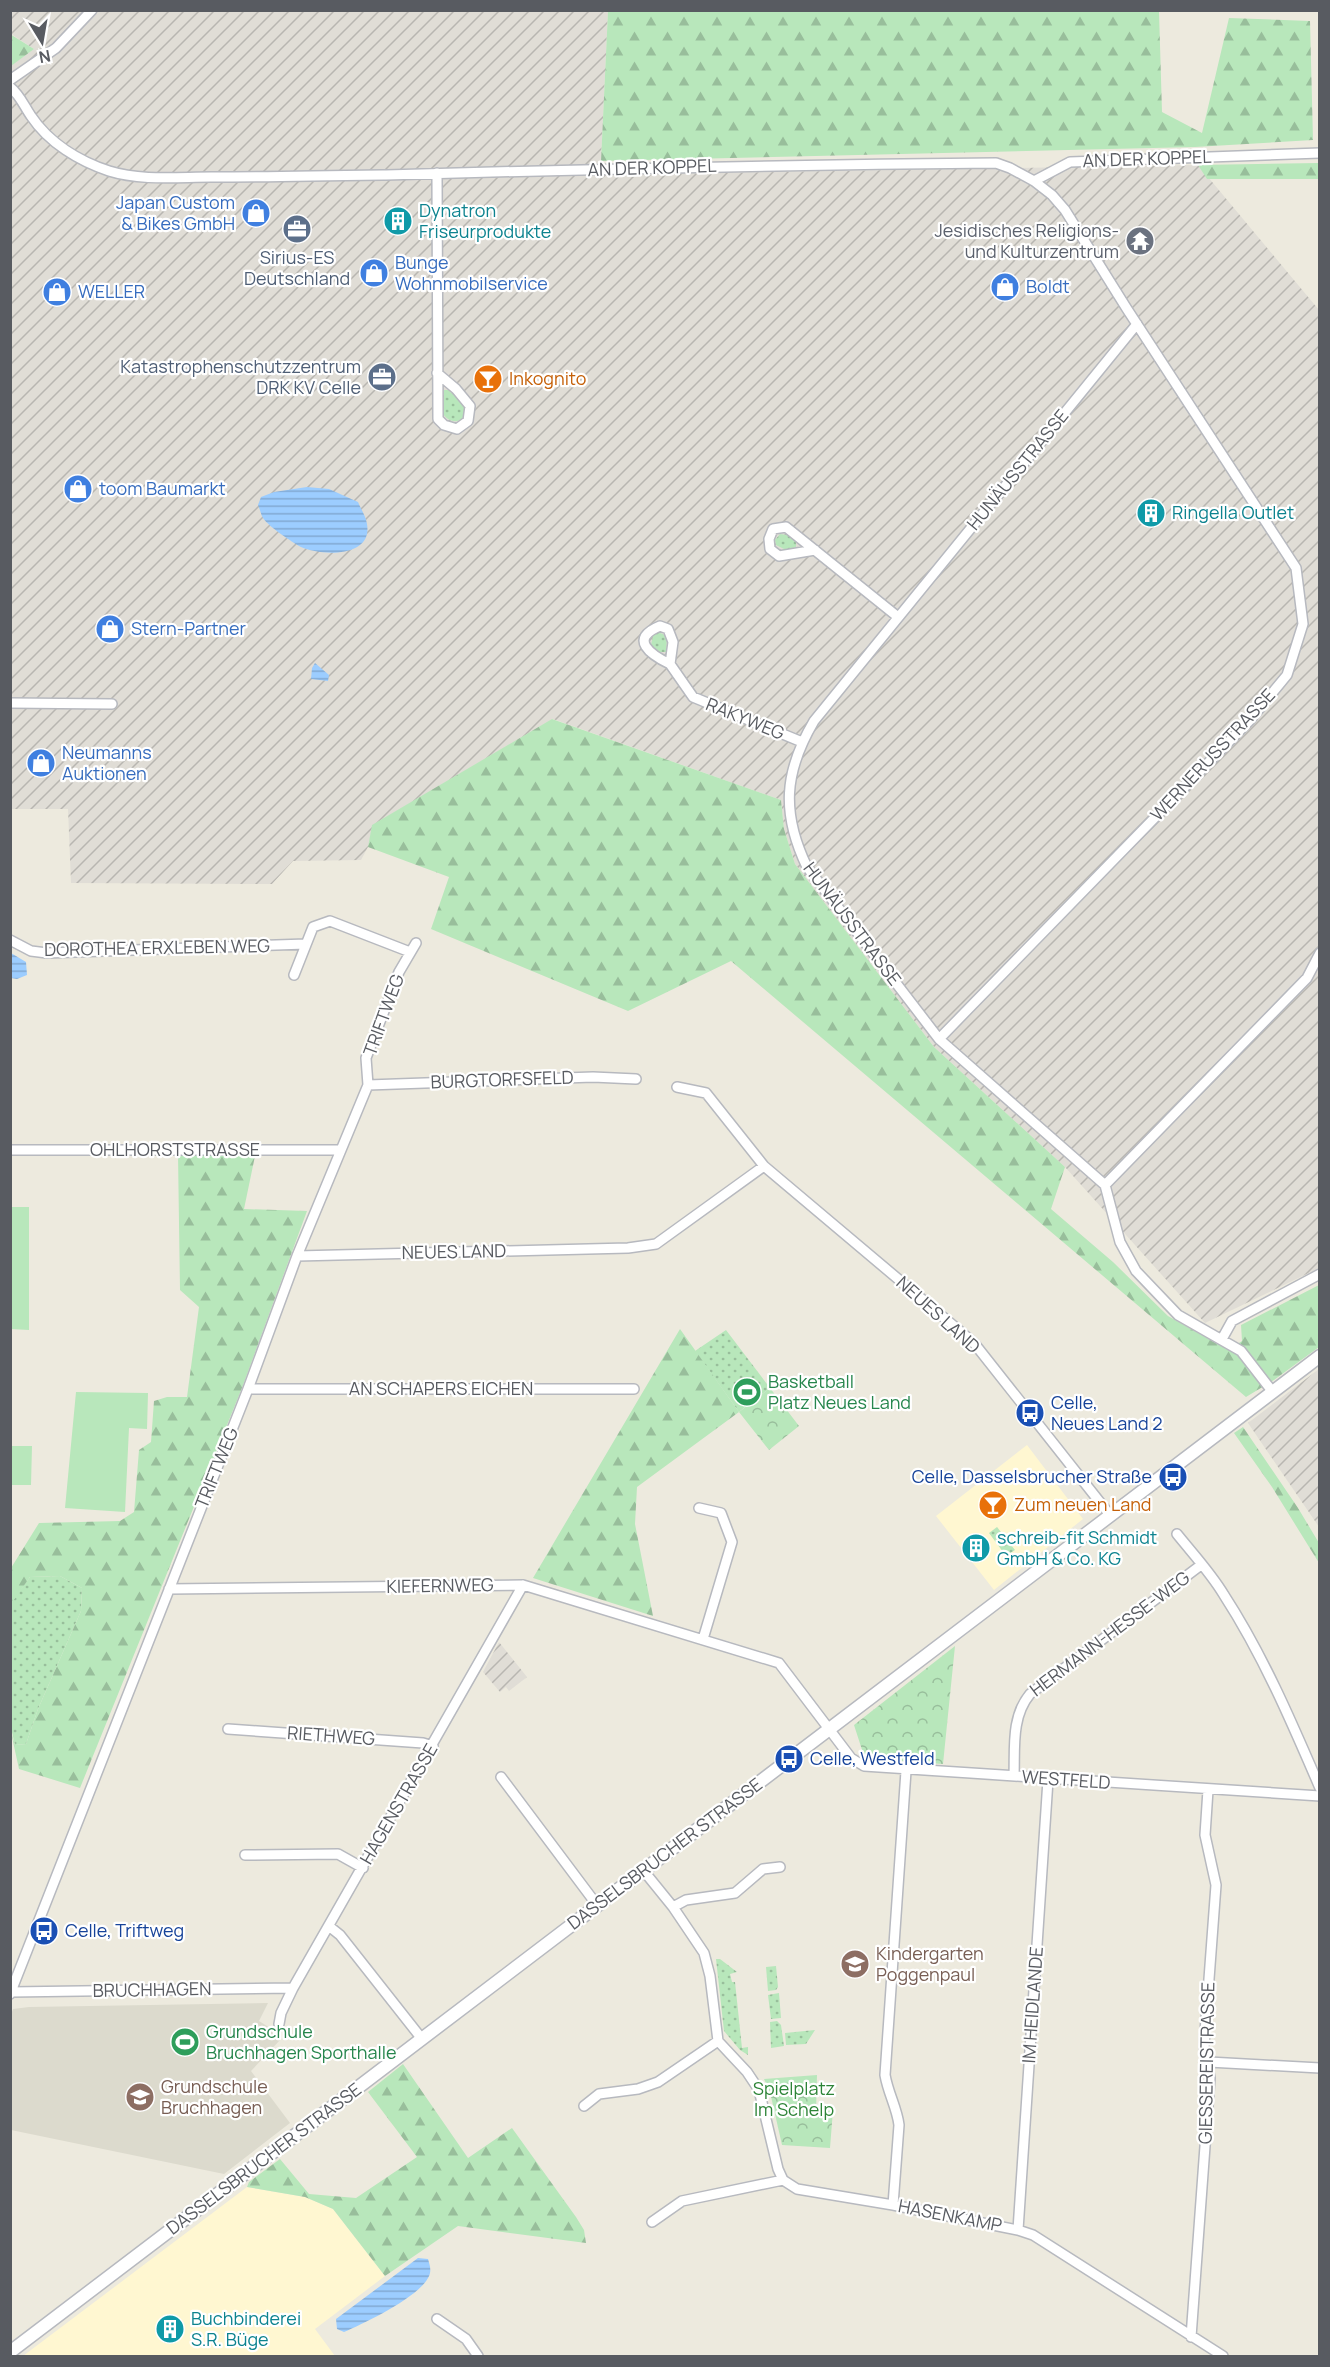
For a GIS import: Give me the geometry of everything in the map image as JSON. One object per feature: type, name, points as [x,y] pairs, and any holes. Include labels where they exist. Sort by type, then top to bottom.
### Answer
[{"type":"street","points":[[10,80],[56,48],[92,10]]},
{"type":"street","name":"AN DER KOPPEL","points":[[10,87],[17,93],[31,117],[51,141],[77,157],[111,171],[146,177],[996,163],[1034,181],[1070,162],[1320,153]]},
{"type":"street","points":[[437,174],[437,374],[438,419],[444,425],[456,429],[468,421],[470,406],[456,389],[437,374]]},
{"type":"street","name":"WERNERUSSTRASSE","points":[[939,1039],[1250,720],[1287,675],[1303,624],[1296,568],[1065,210],[1052,195],[1034,181]]},
{"type":"street","name":"HUNÄUSSTRASSE","points":[[939,1039],[807,867],[796,844],[789,810],[790,775],[802,742],[814,721],[1137,324]]},
{"type":"street","points":[[815,550],[779,556],[770,549],[769,539],[773,529],[786,527],[815,550],[898,616]]},
{"type":"street","name":"RAKYWEG","points":[[670,664],[693,697],[802,742]]},
{"type":"street","points":[[10,703],[112,704]]},
{"type":"street","points":[[294,975],[313,927],[330,921],[410,952]]},
{"type":"street","name":"DOROTHEA ERXLEBEN WEG","points":[[10,940],[31,951],[46,953],[306,944]]},
{"type":"street","name":"TRIFTWEG","points":[[11,1993],[248,1389],[297,1256],[368,1085],[366,1058],[399,972],[416,943]]},
{"type":"street","points":[[1105,1185],[1307,978],[1320,953]]},
{"type":"street","points":[[939,1039],[1105,1185],[1120,1242],[1132,1266],[1178,1315],[1240,1351],[1272,1391]]},
{"type":"street","name":"BURGTORFSFELD","points":[[368,1085],[593,1077],[636,1079]]},
{"type":"street","name":"NEUES LAND","points":[[677,1087],[706,1093],[764,1166],[974,1343],[1110,1515]]},
{"type":"street","name":"OHLHORSTSTRASSE","points":[[10,1150],[340,1150]]},
{"type":"street","name":"NEUES LAND","points":[[297,1256],[628,1248],[656,1244],[764,1166]]},
{"type":"street","points":[[1222,1339],[1232,1321],[1320,1274]]},
{"type":"street","name":"DASSELSBRUCHER STRASSE","points":[[10,2352],[1320,1356]]},
{"type":"street","name":"AN SCHAPERS EICHEN","points":[[248,1389],[634,1389]]},
{"type":"street","points":[[699,1508],[721,1513],[732,1542],[703,1639]]},
{"type":"street","points":[[1177,1534],[1223,1593],[1241,1623],[1296,1733],[1320,1788]]},
{"type":"street","name":"HERMANN-HESSE-WEG","points":[[1014,1776],[1016,1718],[1029,1694],[1201,1565]]},
{"type":"street","name":"KIEFERNWEG","points":[[169,1589],[523,1586],[779,1663],[828,1730]]},
{"type":"street","name":"HAGENSTRASSE","points":[[279,2024],[281,2013],[293,1988],[330,1927],[523,1586]]},
{"type":"street","name":"RIETHWEG","points":[[228,1729],[423,1743],[433,1746]]},
{"type":"street","name":"WESTFELD","points":[[828,1730],[851,1758],[864,1766],[1048,1780],[1320,1796]]},
{"type":"street","points":[[893,2205],[899,2125],[898,2116],[888,2093],[885,2075],[906,1770]]},
{"type":"street","points":[[501,1777],[597,1905]]},
{"type":"street","name":"IM HEIDLANDE","points":[[1018,2230],[1048,1780]]},
{"type":"street","name":"GIESSEREISTRASSE","points":[[1191,2337],[1210,2079],[1209,2062],[1204,2046],[1216,1885],[1205,1835],[1208,1790]]},
{"type":"street","points":[[244,1855],[338,1854],[363,1868]]},
{"type":"street","points":[[673,1907],[686,1900],[735,1893],[763,1869],[780,1867]]},
{"type":"street","points":[[644,1870],[673,1907],[704,1953],[710,1976],[718,2041],[747,2072],[759,2090],[778,2169],[783,2180],[682,2201],[652,2222]]},
{"type":"street","points":[[330,1927],[340,1935],[422,2039]]},
{"type":"street","name":"BRUCHHAGEN","points":[[11,1993],[293,1988]]},
{"type":"street","points":[[584,2106],[599,2094],[638,2089],[658,2082],[718,2041]]},
{"type":"street","points":[[1209,2062],[1320,2068]]},
{"type":"street","name":"HASENKAMP","points":[[783,2180],[797,2189],[893,2205],[1033,2235],[1223,2356]]},
{"type":"street","points":[[437,2319],[466,2339],[478,2356]]},
{"type":"shaded area","points":[[11,11],[608,11],[601,161],[598,175],[1198,165],[1319,310],[1319,1268],[1205,1323],[1065,1167],[934,1047],[795,864],[784,829],[781,800],[553,719],[373,825],[368,847],[361,860],[293,861],[272,884],[71,883],[68,809],[11,809],[10,66],[34,49],[11,34]]},
{"type":"shaded area","points":[[1319,1369],[1319,1527],[1248,1423]]},
{"type":"shaded area","points":[[1027,1445],[1083,1519],[994,1590],[936,1516]]},
{"type":"shaded area","points":[[499,1642],[527,1677],[509,1691],[506,1687],[500,1692],[483,1672]]},
{"type":"shaded area","name":"Grundschule Bruchhagen","points":[[268,2003],[259,2021],[280,2040],[251,2071],[290,2123],[224,2174],[11,2130],[10,2017],[13,2009]]},
{"type":"shaded area","points":[[247,2187],[305,2197],[333,2209],[385,2276],[315,2329],[335,2356],[23,2356]]},
{"type":"green space","points":[[608,11],[1159,11],[1162,112],[1202,133],[1229,18],[1310,21],[1313,140],[1195,147],[601,161]]},
{"type":"green space","points":[[10,34],[34,49],[11,66],[10,66]]},
{"type":"green space","points":[[1319,163],[1319,179],[1207,179],[1198,165]]},
{"type":"green space","points":[[444,390],[448,390],[465,408],[465,413],[460,420],[452,421],[443,414]]},
{"type":"green space","points":[[780,534],[787,535],[796,542],[796,547],[786,550],[776,545],[775,540]]},
{"type":"green space","points":[[657,632],[663,634],[667,639],[666,652],[660,652],[651,645],[653,636]]},
{"type":"green space","points":[[552,719],[781,800],[784,829],[795,864],[934,1047],[1065,1167],[1051,1209],[1113,1262],[1168,1316],[1228,1350],[1242,1341],[1241,1325],[1319,1285],[1319,1347],[1246,1397],[731,961],[628,1011],[431,929],[449,877],[368,847],[372,825]]},
{"type":"green space","points":[[178,1155],[255,1156],[244,1209],[307,1211],[242,1388],[80,1788],[19,1769],[10,1728],[15,1745],[26,1744],[38,1709],[81,1611],[82,1588],[60,1576],[30,1577],[11,1604],[11,1568],[39,1523],[120,1521],[134,1512],[139,1450],[151,1442],[154,1401],[167,1397],[187,1397],[199,1307],[180,1290]]},
{"type":"green space","points":[[11,1207],[29,1207],[29,1330],[11,1329]]},
{"type":"green space","points":[[680,1329],[739,1412],[637,1487],[635,1524],[653,1616],[533,1578]]},
{"type":"green space","points":[[726,1330],[770,1388],[757,1398],[745,1381],[738,1386],[750,1403],[739,1412],[695,1351]]},
{"type":"green space","name":"Basketball Platz Neues Land","points":[[745,1381],[757,1398],[750,1403],[737,1387]]},
{"type":"green space","points":[[770,1388],[799,1426],[769,1450],[739,1412]]},
{"type":"green space","points":[[76,1392],[148,1393],[147,1429],[129,1428],[125,1512],[65,1508]]},
{"type":"green space","points":[[1243,1427],[1319,1543],[1319,1563],[1272,1487],[1234,1433]]},
{"type":"green space","points":[[11,1446],[32,1446],[31,1485],[11,1485]]},
{"type":"green space","points":[[997,1527],[1015,1550],[1006,1556],[989,1533]]},
{"type":"green space","points":[[60,1576],[82,1588],[81,1611],[38,1709],[26,1744],[15,1745],[11,1728],[10,1604],[30,1577]]},
{"type":"green space","points":[[955,1646],[943,1764],[865,1759],[854,1725]]},
{"type":"green space","points":[[716,1959],[720,1959],[737,1972],[730,1974],[732,1982],[735,1982],[742,2048],[748,2047],[748,2055],[740,2050],[724,2031]]},
{"type":"green space","points":[[776,1966],[778,1987],[776,1990],[768,1991],[766,1967]]},
{"type":"green space","points":[[779,1993],[781,2018],[771,2019],[768,1995]]},
{"type":"green space","points":[[777,2021],[781,2025],[784,2046],[771,2048],[770,2022]]},
{"type":"green space","points":[[815,2030],[806,2044],[786,2045],[785,2033]]},
{"type":"green space","points":[[403,2064],[468,2158],[512,2128],[576,2217],[584,2230],[586,2243],[458,2226],[385,2276],[333,2209],[305,2197],[247,2187],[249,2182],[280,2159],[309,2194],[356,2198],[417,2157],[368,2092]]},
{"type":"green space","name":"Spielplatz Im Schelp","points":[[817,2075],[816,2113],[833,2110],[830,2148],[782,2145],[770,2092],[764,2079]]},
{"type":"water","points":[[307,487],[329,489],[358,502],[367,524],[367,535],[362,543],[344,552],[310,550],[287,538],[263,518],[258,505],[261,497],[274,492]]},
{"type":"water","points":[[315,663],[329,675],[328,681],[311,679]]},
{"type":"water","points":[[11,953],[26,962],[27,975],[17,979],[11,978]]},
{"type":"water","points":[[418,2258],[428,2259],[430,2271],[428,2278],[413,2294],[353,2328],[344,2332],[337,2329],[336,2319]]},
{"type":"place","name":"Japan Custom & Bikes GmbH","points":[[256,213]]},
{"type":"place","name":"Dynatron Friseurprodukte","points":[[398,221]]},
{"type":"place","name":"Sirius-ES Deutschland","points":[[297,229]]},
{"type":"place","name":"Jesidisches Religions- und Kulturzentrum","points":[[1140,241]]},
{"type":"place","name":"Bunge Wohnmobilservice","points":[[374,273]]},
{"type":"place","name":"Boldt","points":[[1005,287]]},
{"type":"place","name":"WELLER","points":[[57,292]]},
{"type":"place","name":"Katastrophenschutzzentrum DRK KV Celle","points":[[382,377]]},
{"type":"place","name":"Inkognito","points":[[488,379]]},
{"type":"place","name":"toom Baumarkt","points":[[78,489]]},
{"type":"place","name":"Ringella Outlet","points":[[1151,513]]},
{"type":"place","name":"Stern-Partner","points":[[110,629]]},
{"type":"place","name":"Neumanns Auktionen","points":[[41,763]]},
{"type":"place","name":"Basketball Platz Neues Land","points":[[747,1392]]},
{"type":"place","name":"Celle, Neues Land 2","points":[[1030,1413]]},
{"type":"place","name":"Celle, Dasselsbrucher Straße","points":[[1173,1477]]},
{"type":"place","name":"Zum neuen Land","points":[[993,1505]]},
{"type":"place","name":"schreib-fit Schmidt GmbH & Co. KG","points":[[976,1548]]},
{"type":"place","name":"Celle, Westfeld","points":[[789,1759]]},
{"type":"place","name":"Celle, Triftweg","points":[[44,1931]]},
{"type":"place","name":"Kindergarten Poggenpaul","points":[[855,1964]]},
{"type":"place","name":"Grundschule Bruchhagen Sporthalle","points":[[185,2042]]},
{"type":"place","name":"Grundschule Bruchhagen","points":[[140,2097]]},
{"type":"place","name":"Buchbinderei S.R. Büge","points":[[170,2329]]}]
